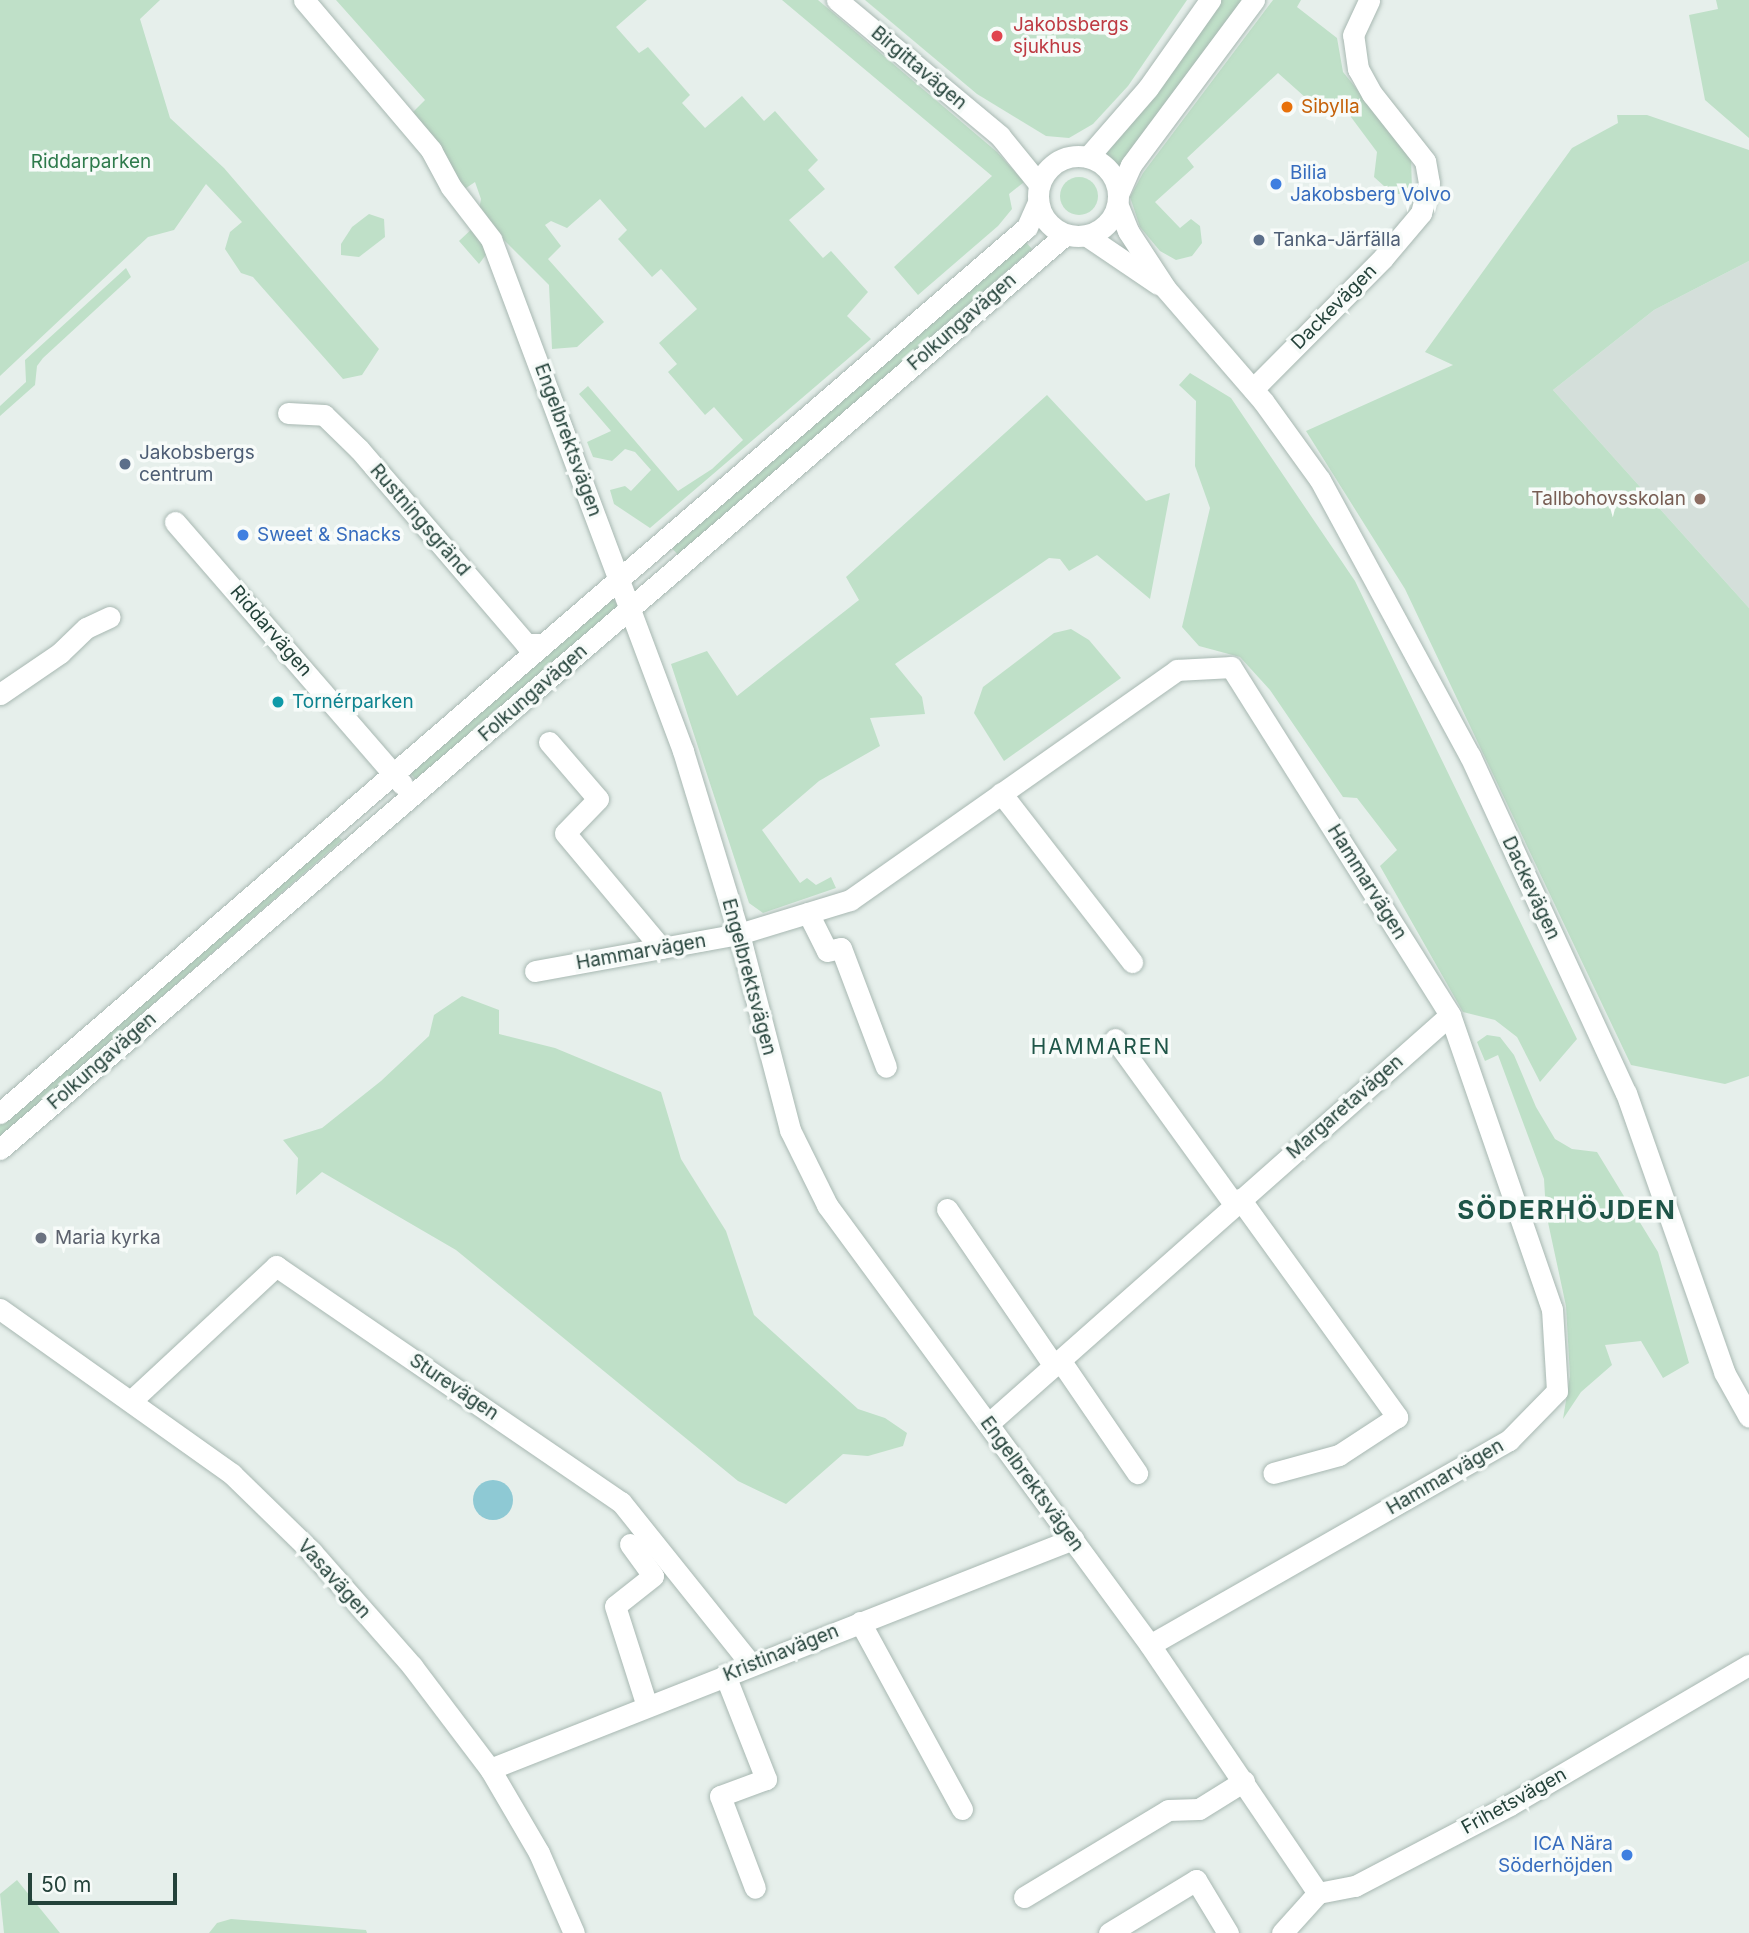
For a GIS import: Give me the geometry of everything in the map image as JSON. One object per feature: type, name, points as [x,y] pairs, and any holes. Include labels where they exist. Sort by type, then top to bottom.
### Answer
[{"type":"street","name":"Engelbrektsvägen","points":[[304,0],[431,150],[451,187],[486,230],[683,751],[739,934],[790,1130],[827,1205],[1150,1645],[1318,1893]]},
{"type":"street","name":"Birgittavägen","points":[[837,0],[1000,136],[1054,163]]},
{"type":"street","points":[[1088,157],[1148,88],[1210,0]]},
{"type":"street","points":[[1118,199],[1109,170],[1088,157],[1071,156],[1054,163],[1039,193],[1047,223],[1065,235],[1087,236],[1106,225],[1118,199],[1132,165],[1254,0]]},
{"type":"street","name":"Dackevägen","points":[[1253,389],[1383,258],[1422,213],[1429,183],[1425,161],[1372,94],[1358,69],[1353,35],[1369,0]]},
{"type":"street","name":"Birgittavägen","points":[[1000,136],[1039,193]]},
{"type":"street","name":"Folkungavägen","points":[[0,1113],[1027,227],[1039,193]]},
{"type":"street","name":"Dackevägen","points":[[1118,199],[1128,231],[1166,289],[1253,389],[1320,480],[1471,756],[1626,1093],[1724,1372],[1749,1417]]},
{"type":"street","name":"Folkungavägen","points":[[0,1149],[1065,235]]},
{"type":"street","name":"Dackevägen","points":[[1087,236],[1166,289]]},
{"type":"street","name":"Rustningsgränd","points":[[288,413],[324,415],[359,449],[526,644],[541,644]]},
{"type":"street","name":"Riddarvägen","points":[[174,522],[413,796]]},
{"type":"street","points":[[0,694],[60,653],[86,628],[110,617]]},
{"type":"street","name":"Hammarvägen","points":[[535,971],[739,934],[850,900],[1177,670],[1231,667],[1451,1015],[1552,1309],[1557,1391],[1509,1440],[1150,1645]]},
{"type":"street","points":[[548,742],[598,799],[565,834],[661,948]]},
{"type":"street","points":[[1002,793],[1132,962]]},
{"type":"street","points":[[808,913],[827,951],[841,948],[886,1067]]},
{"type":"street","name":"Margaretavägen","points":[[988,1423],[1451,1015]]},
{"type":"street","points":[[1115,1039],[1397,1417],[1339,1455],[1273,1473]]},
{"type":"street","points":[[947,1209],[1137,1473]]},
{"type":"street","name":"Sturevägen","points":[[132,1400],[276,1266],[621,1502],[751,1664]]},
{"type":"street","name":"Vasavägen","points":[[0,1309],[132,1400],[232,1474],[312,1552],[412,1666],[490,1769],[539,1853],[574,1933]]},
{"type":"street","name":"Kristinavägen","points":[[490,1769],[1073,1539]]},
{"type":"street","points":[[630,1544],[653,1576],[615,1606],[647,1706]]},
{"type":"street","points":[[860,1622],[962,1809]]},
{"type":"street","name":"Frihetsvägen","points":[[1318,1893],[1355,1886],[1450,1836],[1749,1665]]},
{"type":"street","points":[[725,1675],[766,1779],[720,1796],[755,1888]]},
{"type":"street","points":[[1024,1897],[1168,1810],[1199,1809],[1244,1781]]},
{"type":"street","points":[[1109,1933],[1196,1880],[1228,1933]]},
{"type":"street","points":[[1282,1933],[1318,1893]]},
{"type":"shaded area","name":"Tallbohovsskolan","points":[[1749,261],[1749,608],[1553,390],[1654,310]]},
{"type":"green space","name":"Riddarparken","points":[[0,0],[160,0],[140,19],[170,118],[224,168],[379,349],[362,375],[343,379],[253,277],[241,273],[225,249],[230,232],[242,222],[206,184],[174,230],[148,237],[0,376]]},
{"type":"green space","points":[[336,0],[647,0],[616,27],[639,53],[648,47],[690,95],[682,103],[705,128],[742,96],[764,121],[775,111],[818,160],[808,170],[825,189],[789,220],[823,258],[831,251],[868,292],[847,316],[871,339],[650,528],[614,504],[610,490],[625,486],[631,491],[651,470],[635,452],[625,449],[612,461],[593,457],[587,442],[611,431],[579,394],[588,386],[678,491],[712,469],[743,440],[714,407],[705,415],[668,372],[677,364],[659,343],[697,309],[661,269],[652,277],[618,239],[627,230],[600,199],[567,228],[551,221],[545,225],[561,246],[548,259],[604,322],[577,347],[552,349],[549,285],[500,236],[479,264],[459,241],[476,225],[481,199],[475,182],[466,188],[445,191],[410,115],[425,100]]},
{"type":"green space","points":[[782,0],[818,0],[997,152],[1024,182],[1009,194],[1012,209],[998,226],[918,295],[894,267],[992,176]]},
{"type":"green space","points":[[865,0],[1187,0],[1128,86],[1093,124],[1069,138],[1046,136],[977,94]]},
{"type":"green space","points":[[1222,0],[1242,0],[1119,171],[1102,156],[1148,103]]},
{"type":"green space","points":[[1273,0],[1301,0],[1297,7],[1337,38],[1343,72],[1411,156],[1412,191],[1394,195],[1374,177],[1377,152],[1345,109],[1324,114],[1278,73],[1187,158],[1194,167],[1155,202],[1180,228],[1191,219],[1200,226],[1202,243],[1192,256],[1176,260],[1160,251],[1140,227],[1130,197],[1143,173]]},
{"type":"green space","points":[[1716,0],[1749,0],[1749,138],[1705,100],[1689,15],[1718,9]]},
{"type":"green space","points":[[1617,115],[1647,115],[1749,150],[1749,261],[1654,310],[1553,390],[1749,608],[1749,1076],[1725,1084],[1631,1065],[1405,589],[1306,431],[1453,365],[1425,352],[1572,148],[1618,123]]},
{"type":"green space","points":[[1079,177],[1093,182],[1098,196],[1093,210],[1079,215],[1065,210],[1060,196],[1065,182]]},
{"type":"green space","points":[[369,214],[384,219],[385,237],[359,257],[341,255],[341,244],[352,227]]},
{"type":"green space","points":[[1024,240],[1032,249],[679,556],[669,545]]},
{"type":"green space","points":[[126,268],[131,277],[43,358],[37,366],[35,385],[0,416],[0,406],[26,382],[25,360]]},
{"type":"green space","points":[[1190,373],[1231,398],[1355,581],[1577,1039],[1540,1082],[1517,1037],[1495,1020],[1463,1012],[1380,866],[1397,850],[1357,798],[1343,797],[1270,690],[1240,657],[1199,646],[1182,627],[1210,508],[1195,466],[1196,401],[1179,385]]},
{"type":"green space","points":[[1047,395],[1146,501],[1170,493],[1150,599],[1097,555],[1069,571],[1060,559],[1049,558],[895,664],[922,697],[925,714],[870,718],[880,746],[819,781],[762,830],[800,883],[807,878],[816,885],[831,877],[836,888],[763,913],[749,903],[671,664],[707,651],[737,696],[859,600],[846,577]]},
{"type":"green space","points":[[610,596],[619,606],[416,780],[408,770]]},
{"type":"green space","points":[[1071,629],[1089,640],[1121,678],[1004,761],[974,713],[983,687],[1054,633]]},
{"type":"green space","points":[[334,832],[342,840],[0,1137],[0,1123]]},
{"type":"green space","points":[[462,996],[499,1010],[499,1034],[555,1048],[661,1092],[681,1159],[726,1231],[754,1315],[858,1409],[885,1418],[907,1433],[903,1446],[868,1456],[843,1454],[786,1504],[738,1481],[456,1250],[322,1172],[296,1195],[298,1158],[283,1140],[322,1128],[381,1081],[429,1036],[434,1015]]},
{"type":"green space","points":[[1487,1035],[1500,1037],[1514,1055],[1536,1107],[1555,1139],[1572,1149],[1597,1152],[1658,1252],[1689,1363],[1663,1378],[1641,1341],[1605,1345],[1612,1365],[1581,1392],[1563,1419],[1570,1376],[1566,1306],[1546,1213],[1544,1179],[1498,1055],[1485,1061],[1477,1042]]},
{"type":"green space","points":[[17,1880],[60,1933],[4,1933],[0,1894]]},
{"type":"green space","points":[[231,1919],[366,1930],[367,1933],[209,1933],[217,1923]]},
{"type":"water","points":[[493,1480],[501,1481],[507,1486],[512,1492],[512,1508],[507,1514],[501,1519],[493,1520],[485,1519],[479,1514],[474,1508],[473,1500],[474,1492],[479,1486],[485,1481]]},
{"type":"place","name":"Jakobsbergs sjukhus","points":[[997,36]]},
{"type":"place","name":"Sibylla","points":[[1287,107]]},
{"type":"place","name":"Bilia Jakobsberg Volvo","points":[[1276,184]]},
{"type":"place","name":"Tanka-Järfälla","points":[[1259,240]]},
{"type":"place","name":"Jakobsbergs centrum","points":[[125,464]]},
{"type":"place","name":"Tallbohovsskolan","points":[[1700,499]]},
{"type":"place","name":"Sweet & Snacks","points":[[243,535]]},
{"type":"place","name":"Tornérparken","points":[[278,702]]},
{"type":"place","name":"Maria kyrka","points":[[41,1238]]},
{"type":"place","name":"ICA Nära Söderhöjden","points":[[1627,1855]]},
{"type":"district","name":"HAMMAREN","points":[[1101,1047]]},
{"type":"district","name":"SÖDERHÖJDEN","points":[[1567,1210]]}]
